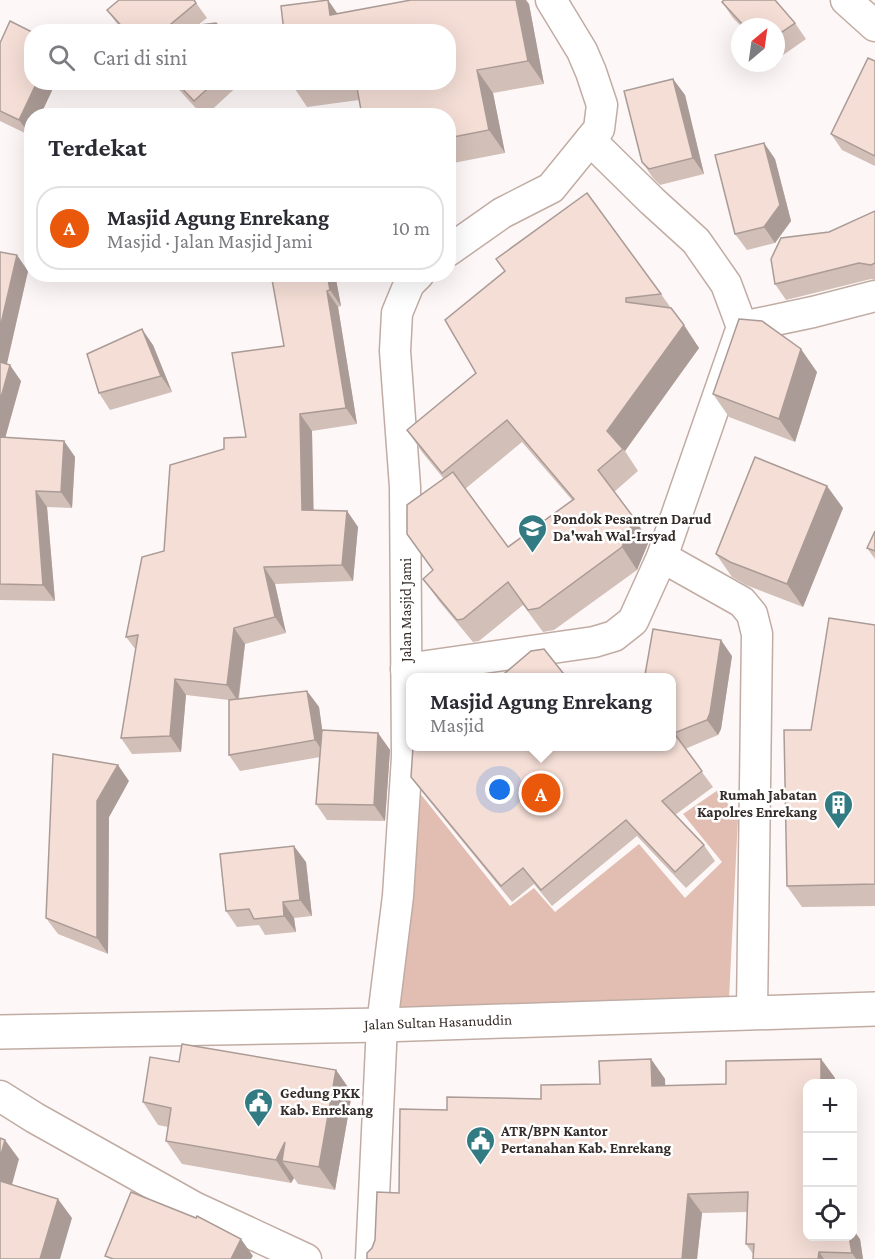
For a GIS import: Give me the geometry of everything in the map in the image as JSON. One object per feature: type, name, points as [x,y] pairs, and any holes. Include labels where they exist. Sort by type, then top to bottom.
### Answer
[{"type":"highway","name":"Jalan Sultan Hasanuddin","points":[[0,1032],[382,1024],[875,1009]]},
{"type":"street","points":[[456,246],[502,213],[551,188],[599,129],[602,105],[591,72],[582,51],[552,0]]},
{"type":"street","points":[[846,0],[875,26]]},
{"type":"street","points":[[406,669],[594,642],[614,636],[633,621],[662,557],[742,327],[726,285],[696,241],[590,140]]},
{"type":"street","name":"Jalan Masjid Jami","points":[[406,673],[405,487],[396,341],[397,313],[411,282]]},
{"type":"street","points":[[742,327],[875,296]]},
{"type":"street","points":[[662,557],[742,602],[752,614],[757,634],[752,1012]]},
{"type":"street","name":"Jalan Masjid Jami","points":[[372,1259],[382,1024],[398,896],[407,751]]},
{"type":"street","points":[[0,1096],[35,1118],[194,1206],[306,1259]]},
{"type":"shaded area","points":[[415,787],[510,906],[534,888],[555,912],[639,844],[685,898],[722,862],[683,814],[718,790],[738,818],[729,999],[389,1015]]},
{"type":"building","points":[[119,0],[194,0],[196,3],[171,24],[120,24],[107,10]]},
{"type":"building","points":[[328,0],[330,15],[411,0],[516,0],[528,61],[477,70],[489,130],[456,136],[456,108],[361,108],[357,90],[456,90],[456,24],[283,24],[281,6]]},
{"type":"building","points":[[724,0],[775,0],[795,23],[785,30],[785,18],[737,18],[722,2]]},
{"type":"building","points":[[10,21],[24,28],[24,90],[33,90],[19,120],[0,111],[0,43]]},
{"type":"building","points":[[868,58],[875,61],[875,156],[831,134]]},
{"type":"building","points":[[673,79],[693,158],[649,169],[642,162],[624,91]]},
{"type":"building","points":[[184,90],[206,90],[194,101]]},
{"type":"building","points":[[764,143],[780,205],[764,227],[735,234],[715,155]]},
{"type":"building","points":[[587,193],[661,294],[626,298],[626,302],[671,308],[684,325],[607,431],[623,449],[598,470],[634,518],[622,547],[539,608],[528,610],[508,582],[463,619],[457,620],[423,579],[433,570],[407,534],[407,505],[453,472],[508,547],[574,499],[507,420],[442,473],[407,430],[476,373],[445,320],[505,271],[496,259]]},
{"type":"building","points":[[875,211],[875,263],[871,265],[859,263],[775,284],[771,259],[781,238],[829,232]]},
{"type":"building","points":[[0,252],[17,255],[0,328]]},
{"type":"building","points":[[272,282],[328,282],[330,290],[327,291],[346,408],[300,414],[302,510],[347,511],[342,565],[264,567],[275,617],[234,628],[227,685],[175,679],[170,736],[121,738],[138,635],[126,637],[142,557],[164,551],[170,465],[224,449],[224,438],[246,437],[232,353],[284,346]]},
{"type":"building","points":[[739,319],[762,321],[801,349],[779,419],[713,394]]},
{"type":"building","points":[[142,329],[161,376],[99,393],[87,354]]},
{"type":"building","points":[[0,362],[10,365],[0,401]]},
{"type":"building","points":[[0,437],[64,441],[61,492],[36,491],[43,585],[0,584]]},
{"type":"building","points":[[755,457],[827,486],[787,584],[730,562],[716,554]]},
{"type":"building","points":[[875,531],[875,551],[867,548]]},
{"type":"building","points":[[829,618],[875,625],[875,884],[787,886],[784,730],[811,730]]},
{"type":"building","points":[[653,629],[721,640],[707,720],[676,732],[676,673],[645,673]]},
{"type":"building","points":[[544,649],[563,673],[505,673],[531,651]]},
{"type":"building","points":[[307,691],[315,740],[229,755],[229,700]]},
{"type":"building","points":[[322,730],[378,733],[374,805],[316,804]]},
{"type":"building","points":[[676,736],[702,771],[662,801],[704,845],[675,872],[626,820],[541,890],[523,868],[501,886],[411,777],[413,751],[676,751]]},
{"type":"building","points":[[53,754],[118,765],[97,801],[97,938],[46,918]]},
{"type":"building","points":[[294,846],[300,900],[283,902],[284,916],[254,919],[249,909],[226,911],[220,854]]},
{"type":"building","name":"Gedung PKK Kab. Enrekang","points":[[182,1044],[336,1070],[319,1167],[282,1161],[285,1142],[276,1160],[166,1141],[171,1108],[143,1102],[150,1057],[179,1062]]},
{"type":"building","points":[[651,1059],[652,1086],[726,1084],[726,1061],[821,1059],[821,1079],[803,1079],[803,1241],[850,1241],[852,1253],[819,1252],[818,1259],[753,1259],[754,1244],[746,1244],[748,1192],[688,1194],[682,1259],[367,1259],[367,1253],[375,1240],[377,1192],[399,1193],[400,1109],[447,1110],[447,1097],[541,1099],[541,1085],[600,1084],[599,1061]]},
{"type":"building","points":[[0,1138],[5,1140],[0,1158]]},
{"type":"building","points":[[0,1181],[58,1199],[40,1259],[0,1259]]},
{"type":"building","points":[[131,1192],[196,1218],[197,1216],[241,1239],[231,1259],[113,1259],[105,1256]]},
{"type":"place","name":"Pondok Pesantren Darud Da'wah Wal-Irsyad","points":[[532,554]]},
{"type":"place","name":"Masjid Agung Enrekang","points":[[541,793]]},
{"type":"place","name":"Rumah Jabatan Kapolres Enrekang","points":[[838,830]]},
{"type":"place","name":"Gedung PKK Kab. Enrekang","points":[[259,1128]]},
{"type":"place","name":"ATR/BPN Kantor Pertanahan Kab. Enrekang","points":[[480,1166]]}]
